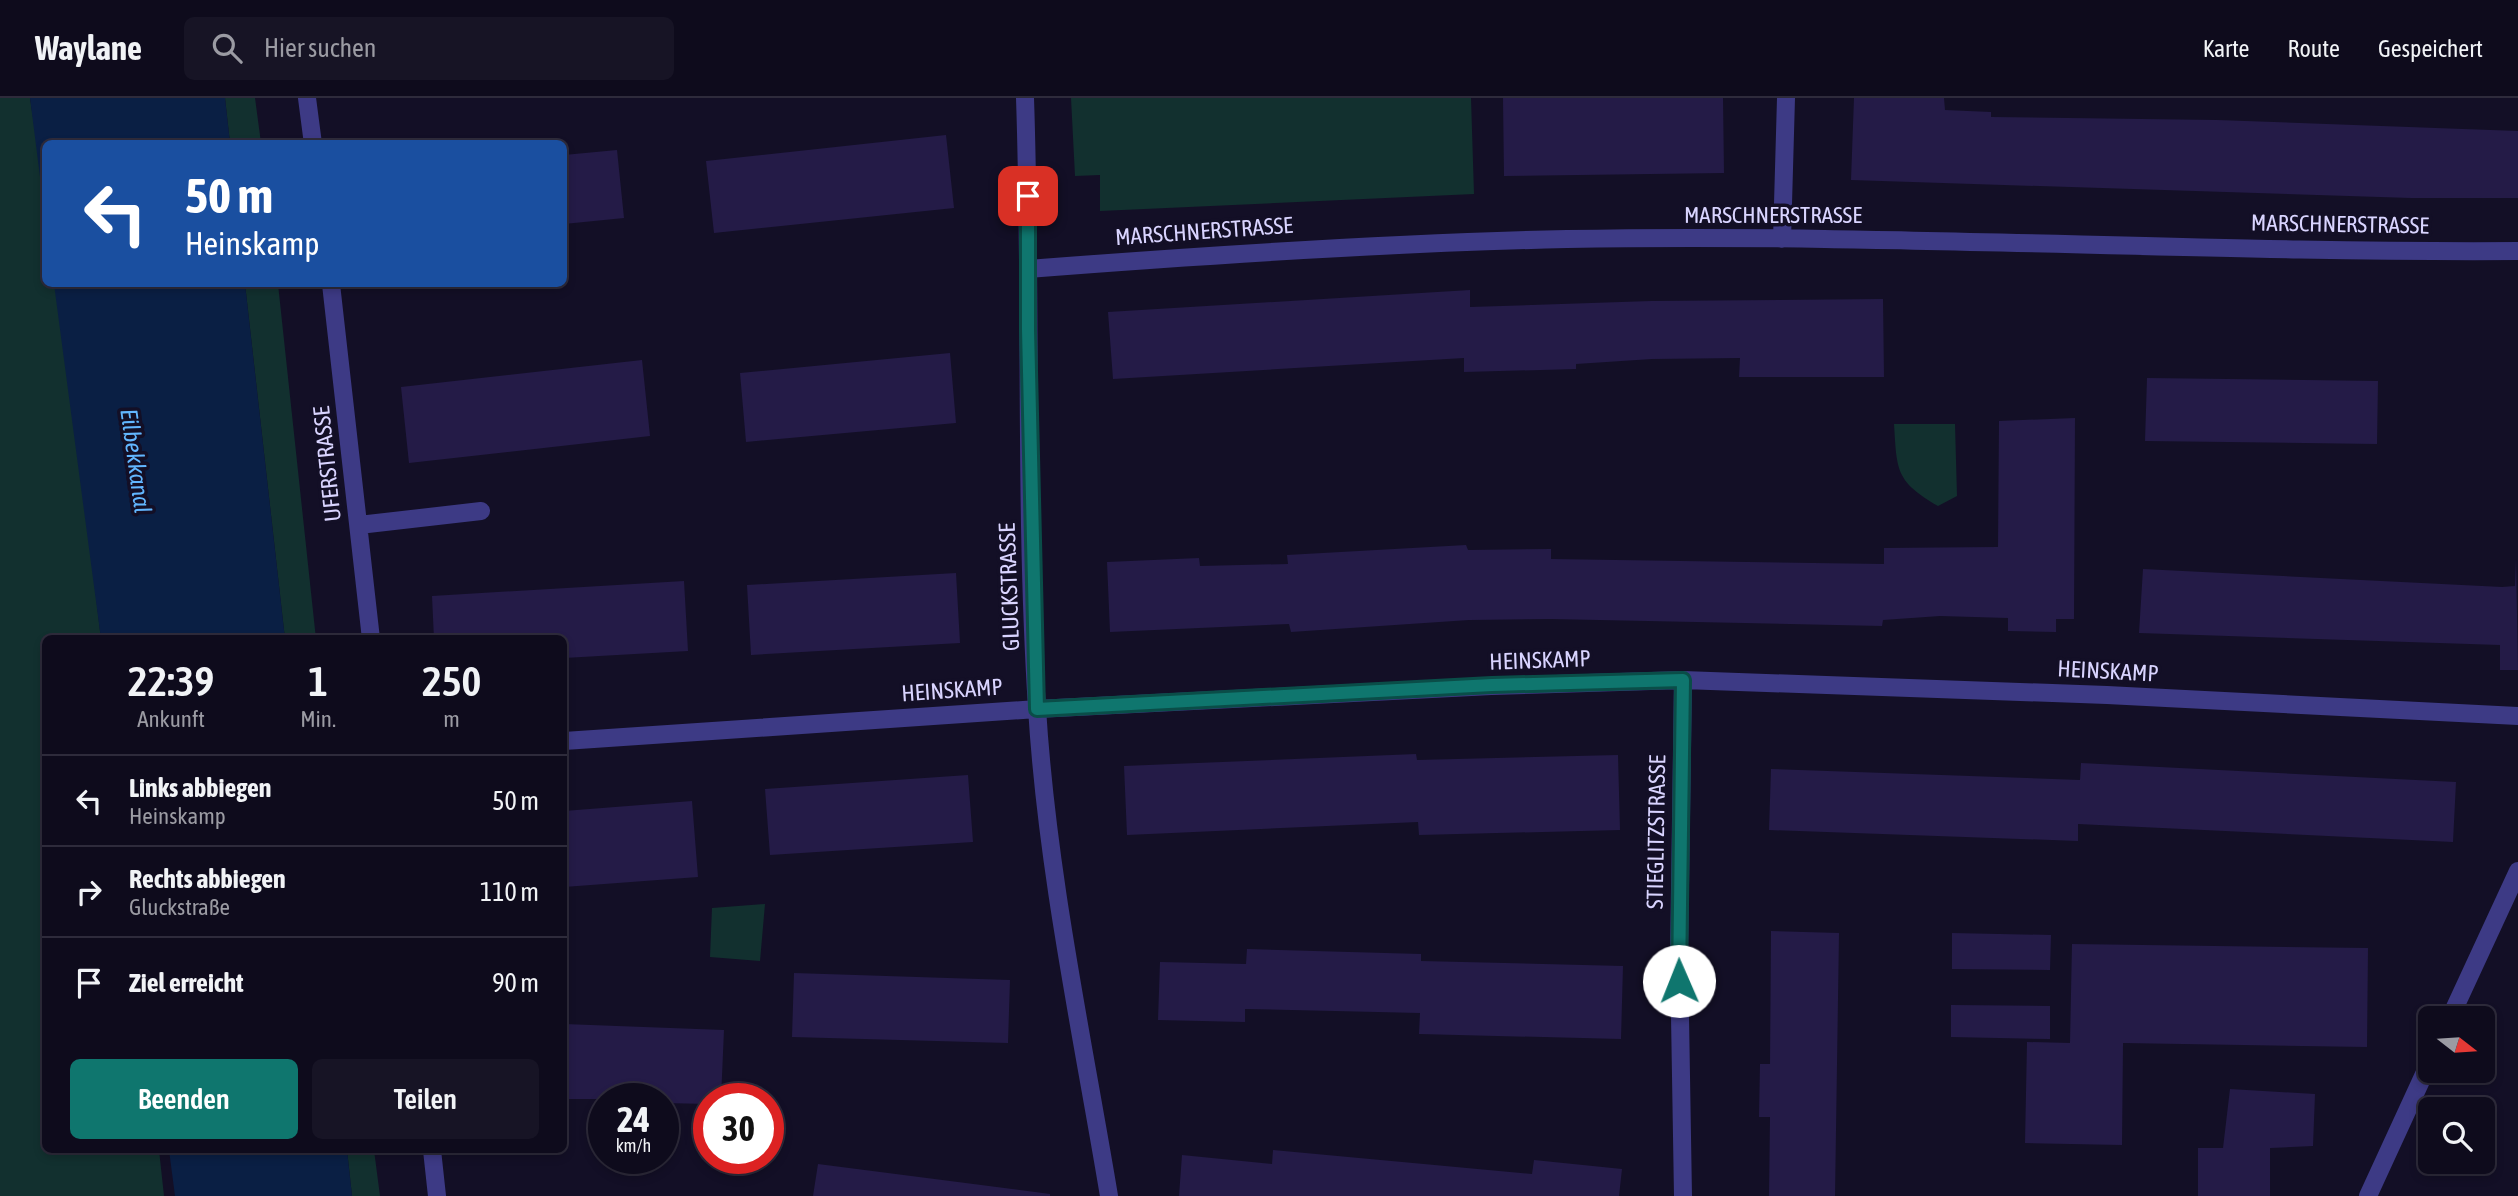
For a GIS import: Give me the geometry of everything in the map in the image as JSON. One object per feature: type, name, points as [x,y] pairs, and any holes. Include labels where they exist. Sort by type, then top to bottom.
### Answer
[{"type":"street","points":[[307,98],[312,140]]},
{"type":"street","name":"GLUCKSTRASSE","points":[[1025,98],[1037,709],[1065,934],[1085,1067],[1109,1196]]},
{"type":"street","points":[[1782,239],[1786,98]]},
{"type":"street","name":"MARSCHNERSTRASSE","points":[[1028,269],[1298,248],[1569,239],[1782,239],[2518,251]]},
{"type":"street","name":"UFERSTRASSE","points":[[331,287],[371,635]]},
{"type":"street","points":[[359,525],[481,511]]},
{"type":"street","name":"HEINSKAMP","points":[[567,741],[1037,709],[1492,685],[1683,680],[2108,695],[2518,716]]},
{"type":"street","name":"STIEGLITZSTRASSE","points":[[1683,680],[1679,956],[1683,1196]]},
{"type":"street","points":[[2456,1006],[2518,871]]},
{"type":"street","points":[[2368,1196],[2420,1083]]},
{"type":"street","points":[[432,1153],[438,1196]]},
{"type":"green space","points":[[0,98],[30,98],[42,176],[42,287],[59,287],[101,635],[42,635],[42,1153],[159,1153],[164,1196],[0,1196]]},
{"type":"green space","points":[[225,98],[255,98],[261,140],[230,140]]},
{"type":"green space","points":[[1071,98],[1471,98],[1474,194],[1100,211],[1100,175],[1075,176]]},
{"type":"green space","points":[[245,287],[278,287],[316,635],[285,635]]},
{"type":"green space","points":[[1894,424],[1955,424],[1957,496],[1938,506],[1906,481],[1898,464]]},
{"type":"green space","points":[[765,904],[760,961],[710,957],[712,908]]},
{"type":"green space","points":[[347,1153],[374,1153],[380,1196],[352,1196]]},
{"type":"water","points":[[30,98],[225,98],[230,140],[42,140],[42,192]]},
{"type":"water","name":"Eilbekkanal","points":[[54,287],[245,287],[285,635],[100,635]]},
{"type":"water","points":[[169,1153],[347,1153],[352,1196],[175,1196]]},
{"type":"building","points":[[1503,98],[1723,98],[1724,173],[1504,176]]},
{"type":"building","points":[[1854,98],[1944,98],[1945,110],[1991,112],[1991,117],[2217,120],[2518,131],[2518,198],[2411,198],[1851,180]]},
{"type":"building","points":[[946,135],[954,208],[714,233],[706,161]]},
{"type":"building","points":[[617,150],[624,218],[567,224],[567,155]]},
{"type":"building","points":[[1470,290],[1470,307],[1651,301],[1883,299],[1884,377],[1739,377],[1740,358],[1652,359],[1576,364],[1576,369],[1464,372],[1464,358],[1113,379],[1108,312]]},
{"type":"building","points":[[950,353],[956,423],[746,442],[740,373]]},
{"type":"building","points":[[642,360],[650,436],[409,463],[401,387]]},
{"type":"building","points":[[2147,378],[2378,381],[2377,444],[2145,441]]},
{"type":"building","points":[[2075,418],[2074,619],[2056,619],[2056,632],[2008,631],[2008,618],[1940,616],[1883,620],[1882,626],[1551,619],[1469,620],[1291,632],[1289,624],[1110,632],[1107,562],[1199,558],[1200,566],[1288,564],[1287,555],[1466,545],[1468,550],[1551,549],[1551,559],[1884,564],[1884,548],[1998,547],[1999,421]]},
{"type":"building","points":[[2516,559],[2518,670],[2500,670],[2500,645],[2139,633],[2143,569],[2502,587],[2515,586]]},
{"type":"building","points":[[956,573],[960,643],[751,655],[747,585]]},
{"type":"building","points":[[684,581],[688,651],[567,658],[567,635],[434,635],[432,596]]},
{"type":"building","points":[[1416,754],[1417,760],[1618,755],[1620,830],[1419,835],[1418,822],[1127,835],[1124,766]]},
{"type":"building","points":[[2081,763],[2456,782],[2453,842],[2078,824],[2078,841],[1769,830],[1771,769],[2080,780]]},
{"type":"building","points":[[968,775],[973,842],[770,855],[765,789]]},
{"type":"building","points":[[692,801],[698,877],[567,887],[567,811]]},
{"type":"building","points":[[1771,931],[1839,933],[1835,1196],[1769,1196],[1770,1117],[1759,1117],[1760,1064],[1770,1064]]},
{"type":"building","points":[[1952,933],[2051,935],[2050,970],[1952,969]]},
{"type":"building","points":[[2072,944],[2368,948],[2367,1047],[2123,1043],[2122,1145],[2025,1143],[2027,1042],[2070,1043]]},
{"type":"building","points":[[1247,949],[1421,954],[1421,961],[1623,966],[1621,1039],[1419,1034],[1420,1013],[1245,1009],[1245,1022],[1158,1020],[1160,962],[1246,964]]},
{"type":"building","points":[[794,973],[1010,980],[1008,1043],[792,1037]]},
{"type":"building","points":[[1951,1005],[2050,1006],[2050,1039],[1951,1037]]},
{"type":"building","points":[[567,1024],[724,1030],[722,1083],[693,1083],[693,1104],[679,1103],[679,1083],[588,1083],[588,1099],[567,1099]]},
{"type":"building","points":[[2230,1089],[2315,1094],[2313,1146],[2270,1148],[2270,1196],[2198,1196],[2198,1148],[2223,1148]]},
{"type":"building","points":[[1273,1150],[1532,1174],[1534,1160],[1622,1169],[1619,1196],[1179,1196],[1182,1155],[1272,1164]]},
{"type":"building","points":[[818,1164],[1050,1194],[1050,1196],[813,1196]]},
{"type":"route","points":[[1028,196],[1028,329],[1037,709],[1492,685],[1683,680],[1679,981]]}]
